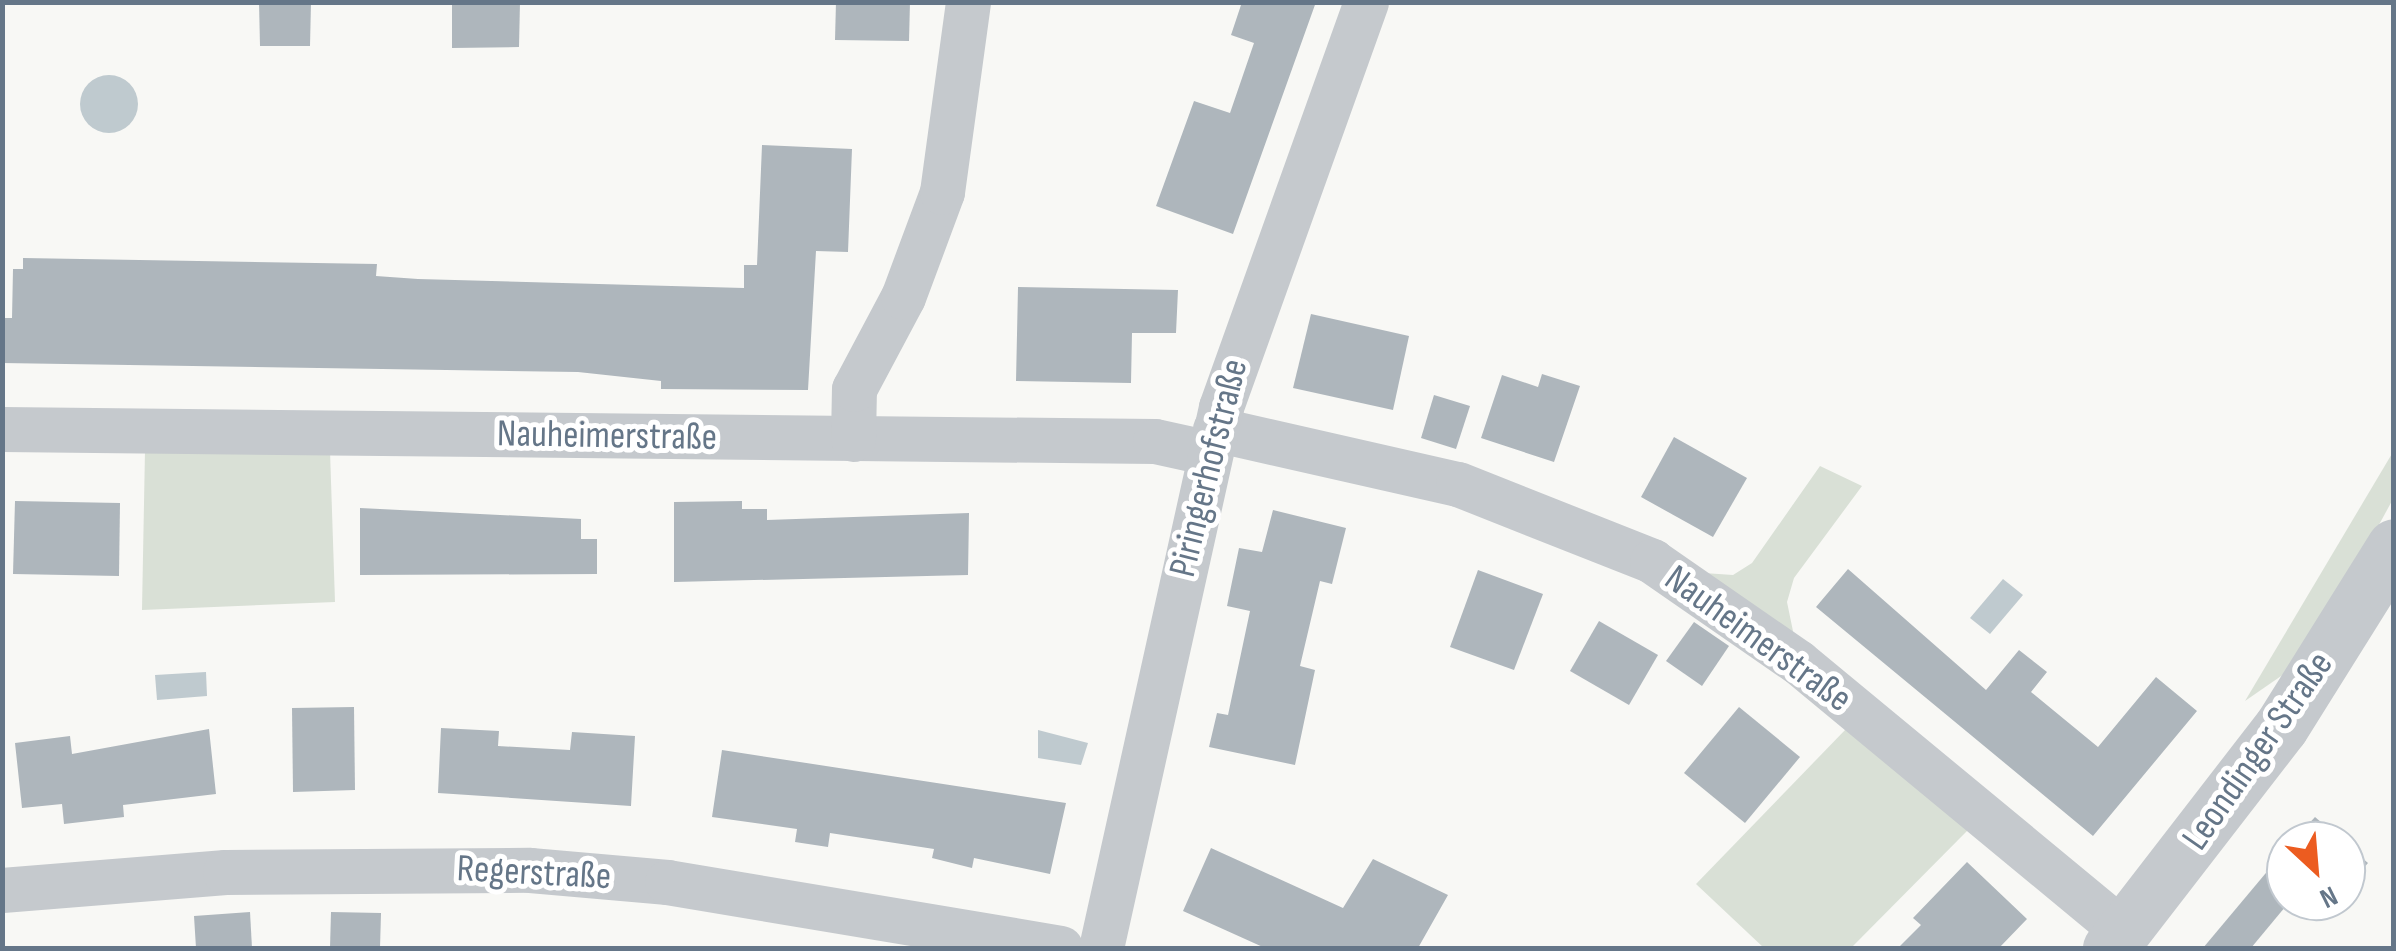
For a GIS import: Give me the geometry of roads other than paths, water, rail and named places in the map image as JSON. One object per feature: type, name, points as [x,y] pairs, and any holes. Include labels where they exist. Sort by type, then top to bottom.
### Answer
[{"type":"street","points":[[853,439],[854,388],[903,297],[942,192],[968,2]]},
{"type":"street","name":"Piringerhofstraße","points":[[1101,948],[1212,441],[1291,194],[1366,2]]},
{"type":"street","name":"Nauheimerstraße","points":[[2,429],[1212,441],[1458,484],[1652,561],[1798,662],[2117,940]]},
{"type":"street","name":"Leondinger Straße","points":[[2117,940],[2281,726],[2394,546]]},
{"type":"street","name":"Regerstraße","points":[[2,890],[202,872],[530,870],[667,882],[1060,948]]}]
